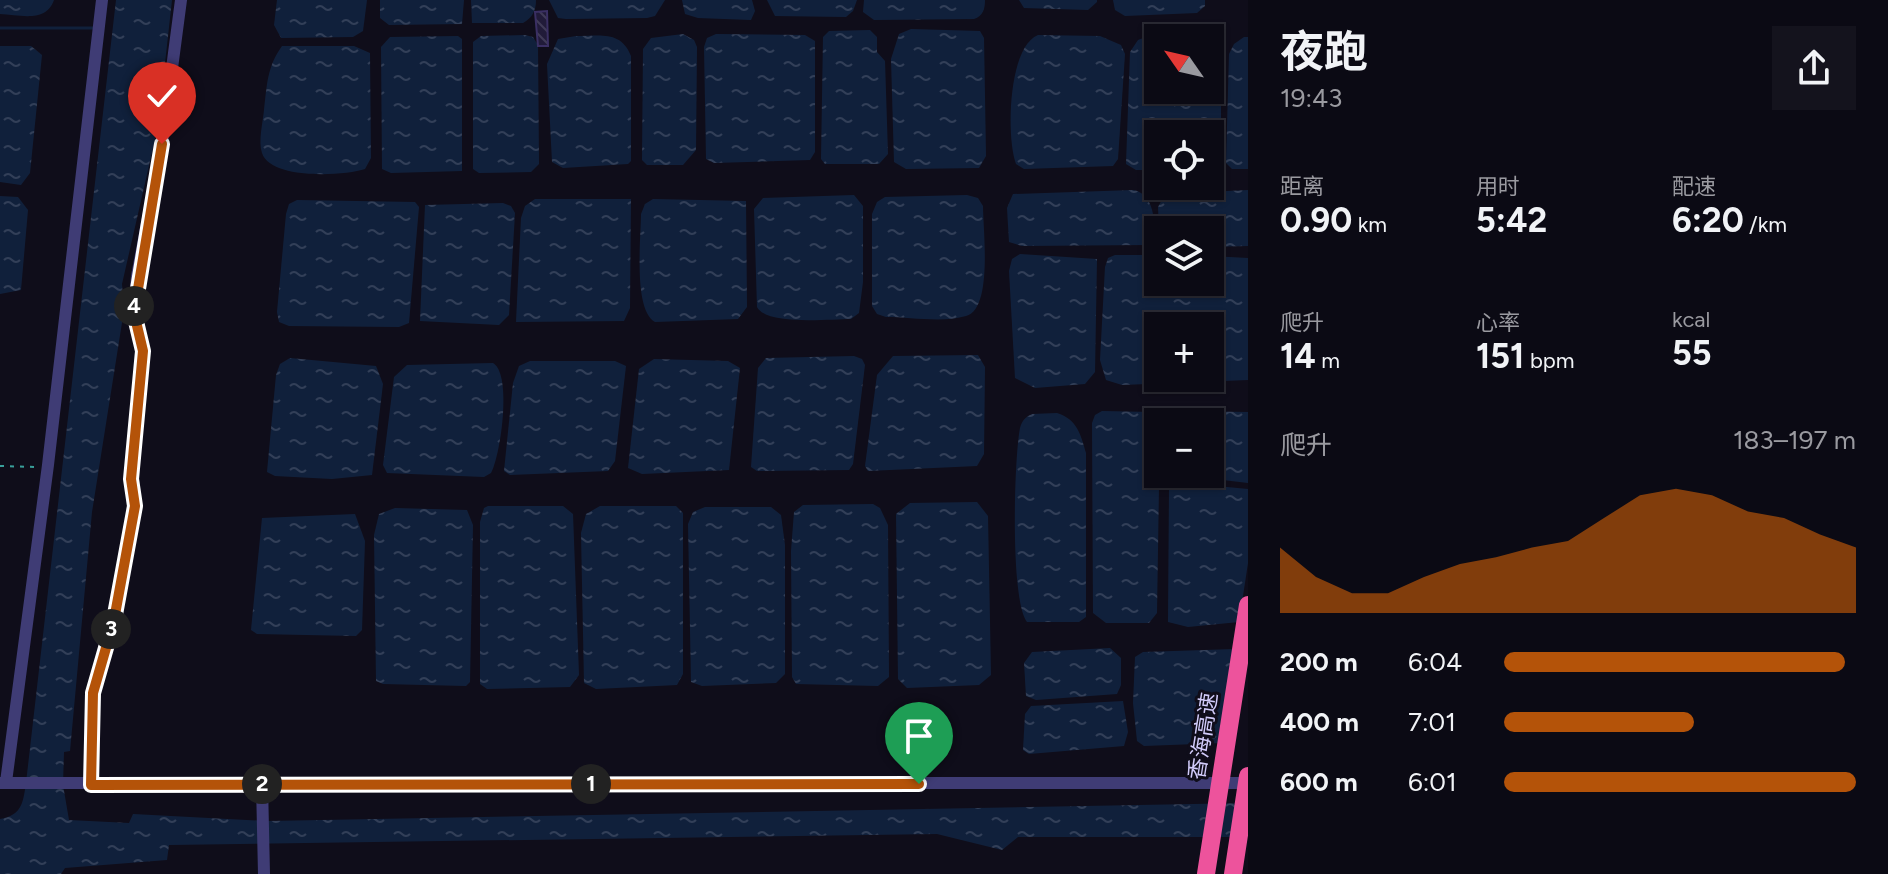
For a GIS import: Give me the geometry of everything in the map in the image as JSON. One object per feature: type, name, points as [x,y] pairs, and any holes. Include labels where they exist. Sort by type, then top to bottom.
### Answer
[{"type":"highway","name":"香海高速","points":[[1206,874],[1248,605]]},
{"type":"highway","points":[[1233,874],[1248,776]]},
{"type":"street","points":[[102,0],[48,465],[3,782],[91,785],[1248,783]]},
{"type":"street","points":[[91,785],[93,693],[114,620],[135,506],[131,479],[143,351],[134,313],[137,276],[162,144],[181,0]]},
{"type":"street","points":[[262,784],[264,874]]},
{"type":"path","points":[[0,466],[48,465]]},
{"type":"water","points":[[0,0],[54,0],[45,12],[24,16],[0,14]]},
{"type":"water","points":[[116,0],[172,0],[158,126],[122,284],[124,310],[92,512],[70,751],[64,752],[63,785],[69,820],[129,823],[133,814],[268,821],[1248,803],[1248,837],[1018,837],[1002,850],[937,834],[169,845],[167,860],[65,868],[61,874],[0,874],[0,819],[13,814],[20,807],[26,783]]},
{"type":"water","points":[[277,0],[367,0],[363,31],[353,37],[281,38],[274,25]]},
{"type":"water","points":[[380,0],[464,0],[462,24],[389,25],[380,18]]},
{"type":"water","points":[[471,0],[536,0],[533,14],[523,23],[472,23]]},
{"type":"water","points":[[549,0],[665,0],[655,16],[647,18],[566,19],[558,18]]},
{"type":"water","points":[[682,0],[752,0],[755,11],[751,20],[698,18],[685,14]]},
{"type":"water","points":[[767,0],[857,0],[853,11],[846,17],[775,16]]},
{"type":"water","points":[[864,0],[985,0],[985,6],[980,16],[974,19],[874,20],[863,12]]},
{"type":"water","points":[[1019,0],[1097,2],[1088,10],[1024,8]]},
{"type":"water","points":[[1113,0],[1205,0],[1205,6],[1197,13],[1125,16],[1115,10]]},
{"type":"water","points":[[911,29],[980,31],[984,38],[986,156],[979,168],[906,169],[894,162],[891,59],[899,34]]},
{"type":"water","points":[[870,30],[877,37],[877,52],[885,61],[888,154],[879,164],[825,164],[821,159],[823,37],[829,31]]},
{"type":"water","points":[[683,34],[694,40],[697,47],[696,150],[683,165],[647,165],[642,160],[643,49],[651,38]]},
{"type":"water","points":[[716,34],[805,35],[815,41],[815,152],[810,160],[714,163],[706,159],[704,47],[707,38]]},
{"type":"water","points":[[1038,35],[1100,36],[1121,45],[1125,54],[1118,159],[1113,166],[1024,169],[1016,164],[1011,134],[1015,74],[1020,56]]},
{"type":"water","points":[[458,36],[462,39],[462,171],[391,173],[382,169],[381,47],[390,37]]},
{"type":"water","points":[[481,36],[533,37],[538,45],[539,164],[531,172],[479,173],[473,169],[473,42]]},
{"type":"water","points":[[576,36],[616,38],[631,56],[631,161],[628,164],[563,168],[552,162],[547,64],[558,39]]},
{"type":"water","points":[[1248,37],[1248,169],[1232,169],[1226,163],[1229,54],[1234,44]]},
{"type":"water","points":[[1144,38],[1144,104],[1221,104],[1221,120],[1144,120],[1144,170],[1136,170],[1126,164],[1130,52],[1138,40]]},
{"type":"water","points":[[0,46],[31,46],[42,55],[30,173],[21,185],[0,182]]},
{"type":"water","points":[[282,46],[354,46],[370,53],[371,158],[365,169],[309,174],[279,168],[268,162],[262,153],[261,137],[268,76]]},
{"type":"water","points":[[1133,190],[1147,200],[1153,216],[1144,216],[1144,245],[1022,246],[1009,242],[1007,208],[1013,194]]},
{"type":"water","points":[[1248,190],[1248,246],[1224,247],[1224,216],[1158,216],[1162,200],[1224,200],[1224,191]]},
{"type":"water","points":[[854,195],[863,206],[863,282],[859,313],[851,319],[814,320],[785,319],[763,313],[757,307],[754,209],[763,198]]},
{"type":"water","points":[[967,195],[978,198],[983,206],[985,267],[980,299],[974,310],[966,316],[947,319],[877,314],[872,306],[872,214],[877,202],[885,197]]},
{"type":"water","points":[[0,196],[18,197],[28,210],[21,290],[0,294]]},
{"type":"water","points":[[535,199],[631,199],[630,308],[624,321],[516,322],[521,218],[525,206]]},
{"type":"water","points":[[653,199],[746,201],[747,307],[738,319],[655,322],[648,315],[641,289],[641,214],[645,204]]},
{"type":"water","points":[[297,200],[415,202],[419,207],[409,323],[399,327],[289,326],[279,322],[277,312],[286,214],[289,204]]},
{"type":"water","points":[[503,203],[511,206],[515,213],[509,315],[499,325],[420,321],[425,205]]},
{"type":"water","points":[[1020,254],[1097,259],[1095,372],[1085,384],[1035,388],[1015,378],[1009,271],[1012,259]]},
{"type":"water","points":[[1115,255],[1144,255],[1144,296],[1224,296],[1224,257],[1248,258],[1248,380],[1224,381],[1224,312],[1144,312],[1144,384],[1122,385],[1106,380],[1100,360],[1108,258]]},
{"type":"water","points":[[978,355],[985,367],[984,454],[977,466],[868,471],[865,466],[877,375],[893,356]]},
{"type":"water","points":[[854,356],[862,359],[865,365],[853,464],[849,470],[757,471],[751,467],[758,368],[766,358]]},
{"type":"water","points":[[290,358],[376,366],[383,384],[372,475],[332,479],[275,476],[267,472],[276,375],[280,364]]},
{"type":"water","points":[[654,359],[728,361],[740,368],[729,470],[642,474],[628,468],[639,369]]},
{"type":"water","points":[[530,361],[615,361],[626,366],[615,461],[608,471],[510,475],[504,471],[513,383],[519,366]]},
{"type":"water","points":[[493,363],[499,370],[502,382],[503,415],[491,473],[484,477],[387,473],[383,465],[394,377],[407,365]]},
{"type":"water","points":[[1102,411],[1144,412],[1144,488],[1159,488],[1157,613],[1149,623],[1106,623],[1093,613],[1092,423],[1095,415]]},
{"type":"water","points":[[1224,412],[1248,412],[1248,483],[1224,480]]},
{"type":"water","points":[[1057,413],[1074,424],[1086,453],[1086,617],[1079,622],[1027,622],[1018,587],[1016,559],[1015,497],[1020,428],[1032,414]]},
{"type":"water","points":[[1169,488],[1248,489],[1248,563],[1239,622],[1188,627],[1168,622]]},
{"type":"water","points":[[977,502],[988,516],[991,675],[979,685],[907,688],[898,679],[896,514],[910,503]]},
{"type":"water","points":[[873,504],[880,508],[888,525],[889,677],[878,686],[796,684],[792,677],[791,551],[794,512],[803,505]]},
{"type":"water","points":[[563,506],[573,514],[579,675],[570,687],[487,689],[480,684],[480,522],[484,508]]},
{"type":"water","points":[[600,506],[676,506],[683,513],[683,674],[677,685],[596,689],[584,683],[581,533],[586,514]]},
{"type":"water","points":[[705,507],[771,507],[781,515],[785,545],[785,674],[776,683],[702,686],[691,682],[688,524],[693,512]]},
{"type":"water","points":[[395,508],[467,510],[473,525],[470,682],[466,686],[383,684],[376,681],[374,535],[379,514]]},
{"type":"water","points":[[355,514],[365,541],[362,630],[356,636],[257,634],[251,630],[262,518]]},
{"type":"water","points":[[1110,648],[1121,658],[1121,685],[1117,694],[1036,700],[1026,696],[1024,663],[1032,652]]},
{"type":"water","points":[[1235,649],[1222,743],[1144,746],[1137,741],[1133,703],[1135,657],[1143,652]]},
{"type":"water","points":[[1123,701],[1128,732],[1124,746],[1029,754],[1023,750],[1025,714],[1031,706]]},
{"type":"building","points":[[547,11],[548,46],[538,46],[535,12]]},
{"type":"waterway","points":[[0,28],[96,28]]},
{"type":"route","points":[[162,144],[137,276],[134,313],[143,351],[137,403],[140,411],[134,436],[131,479],[135,506],[114,620],[93,693],[91,785],[919,784]]}]
